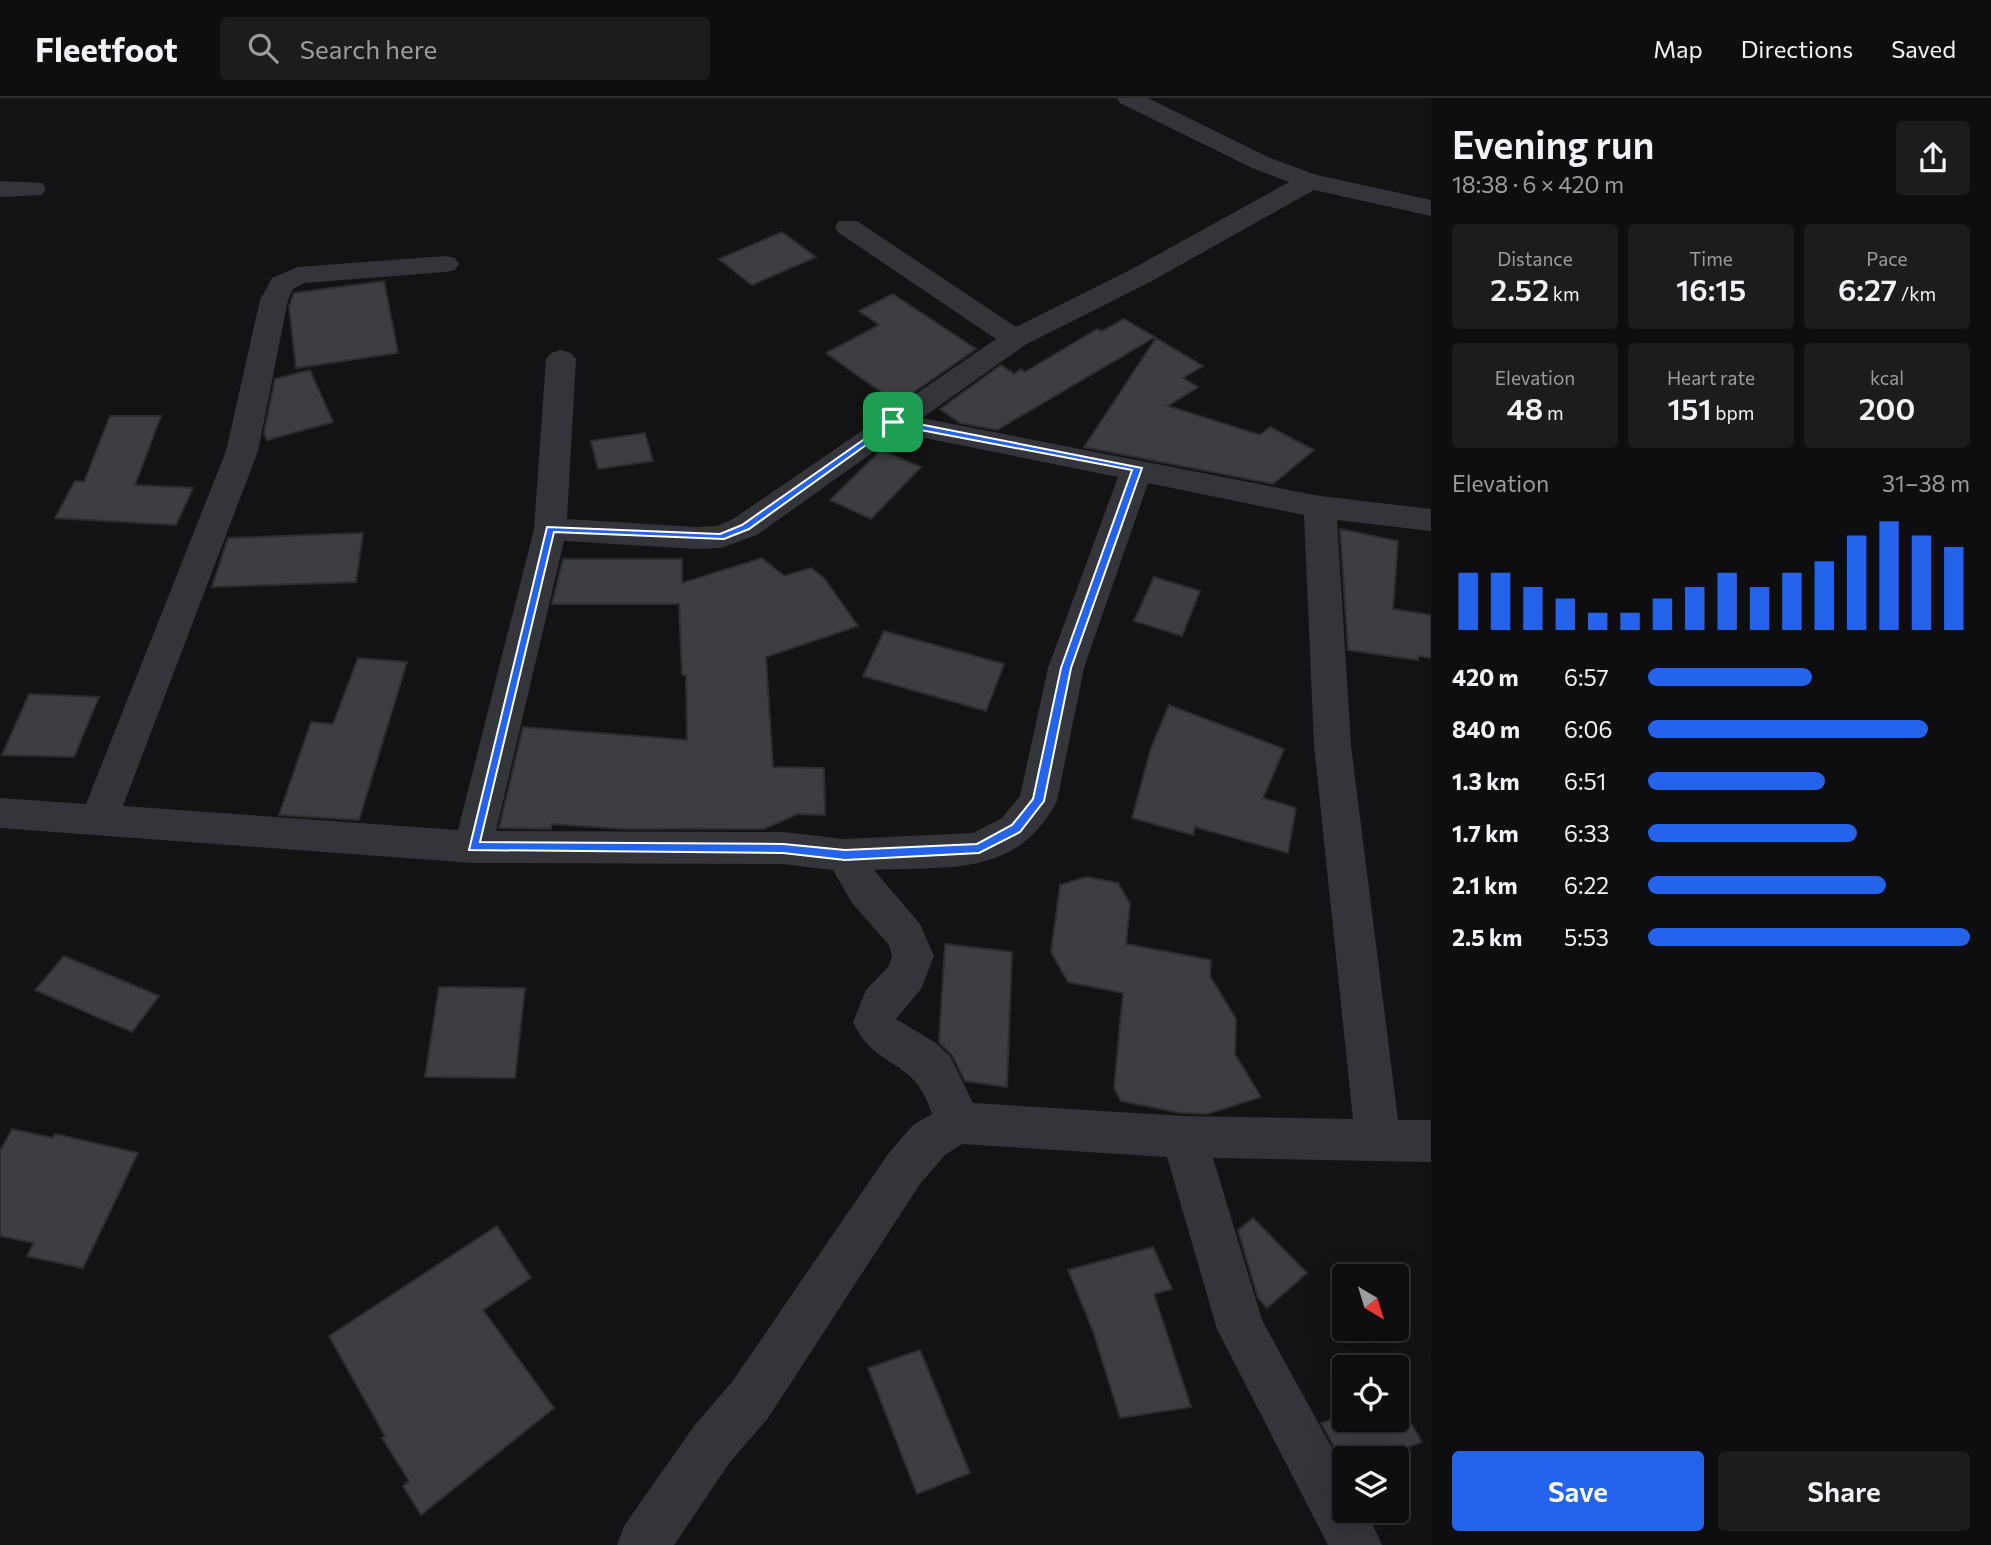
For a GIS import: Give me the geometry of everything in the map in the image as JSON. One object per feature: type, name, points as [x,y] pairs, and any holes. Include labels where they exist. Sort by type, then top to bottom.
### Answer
[{"type":"street","points":[[1129,98],[1261,163],[1310,181],[1431,208]]},
{"type":"street","points":[[550,529],[721,537],[745,527],[1016,339],[1140,276],[1310,181]]},
{"type":"street","points":[[0,188],[33,189]]},
{"type":"street","points":[[848,227],[1016,339]]},
{"type":"street","points":[[99,819],[242,451],[274,300],[282,284],[298,275],[444,264]]},
{"type":"street","points":[[473,847],[550,529],[561,359]]},
{"type":"street","points":[[893,422],[1137,468],[1320,507],[1431,520]]},
{"type":"street","points":[[0,813],[473,847],[783,848],[845,855],[979,849],[1016,829],[1038,801],[1066,668],[1137,468]]},
{"type":"street","points":[[1320,507],[1321,604],[1344,873],[1378,1140]]},
{"type":"street","points":[[845,855],[866,891],[906,936],[913,956],[906,976],[881,1003],[874,1022],[884,1038],[922,1057],[939,1075],[957,1123]]},
{"type":"street","points":[[643,1545],[712,1444],[750,1400],[904,1169],[929,1140],[957,1123],[1184,1137],[1431,1141]]},
{"type":"street","points":[[1184,1137],[1241,1329],[1356,1545]]},
{"type":"building","points":[[782,232],[816,257],[752,285],[719,259]]},
{"type":"building","points":[[384,281],[398,353],[296,368],[289,306],[294,293]]},
{"type":"building","points":[[893,294],[976,349],[914,392],[894,401],[826,353],[879,325],[859,311]]},
{"type":"building","points":[[1124,319],[1155,337],[997,430],[960,423],[940,409],[1001,365],[1014,374],[1021,369],[1025,372],[1097,329],[1102,331]]},
{"type":"building","points":[[1156,338],[1203,366],[1183,378],[1198,387],[1168,406],[1260,435],[1270,427],[1314,450],[1273,484],[1084,447]]},
{"type":"building","points":[[310,370],[333,422],[267,440],[264,433],[275,379]]},
{"type":"building","points":[[110,416],[161,416],[135,485],[193,488],[176,525],[55,518],[75,481],[84,482]]},
{"type":"building","points":[[645,433],[653,461],[598,469],[591,441]]},
{"type":"building","points":[[881,450],[921,467],[871,519],[830,500]]},
{"type":"building","points":[[1340,529],[1398,541],[1393,609],[1431,615],[1431,658],[1418,656],[1418,660],[1348,650]]},
{"type":"building","points":[[363,533],[356,582],[212,587],[228,538]]},
{"type":"building","points":[[762,558],[784,576],[811,568],[824,578],[858,626],[766,657],[773,767],[824,768],[825,815],[797,814],[764,829],[623,829],[552,824],[551,829],[499,828],[523,727],[687,740],[686,675],[682,675],[679,604],[552,604],[563,559],[682,559],[682,583]]},
{"type":"building","points":[[1154,577],[1200,591],[1182,636],[1134,621]]},
{"type":"building","points":[[884,631],[1004,664],[986,711],[863,676]]},
{"type":"building","points":[[358,658],[407,662],[359,820],[279,815],[311,722],[333,724]]},
{"type":"building","points":[[29,694],[99,697],[74,757],[2,755]]},
{"type":"building","points":[[1169,705],[1284,749],[1263,798],[1296,808],[1288,853],[1195,827],[1193,835],[1132,818],[1151,748]]},
{"type":"building","points":[[1086,877],[1118,883],[1130,904],[1126,944],[1211,960],[1210,976],[1236,1019],[1235,1054],[1261,1097],[1207,1114],[1181,1113],[1121,1101],[1114,1088],[1123,993],[1068,982],[1051,952],[1060,885]]},
{"type":"building","points":[[945,944],[1012,952],[1007,1087],[965,1081],[952,1055],[939,1042]]},
{"type":"building","points":[[64,956],[159,996],[132,1032],[35,990]]},
{"type":"building","points":[[439,987],[525,988],[515,1078],[425,1077]]},
{"type":"building","points":[[12,1129],[53,1138],[55,1134],[138,1153],[83,1268],[27,1256],[34,1243],[0,1236],[0,1151]]},
{"type":"building","points":[[1253,1218],[1307,1273],[1267,1308],[1258,1298],[1238,1230]]},
{"type":"building","points":[[497,1226],[531,1278],[483,1310],[554,1408],[421,1515],[403,1486],[409,1481],[382,1438],[385,1436],[329,1336]]},
{"type":"building","points":[[1153,1247],[1172,1289],[1154,1294],[1191,1407],[1120,1418],[1093,1331],[1068,1270]]},
{"type":"building","points":[[920,1350],[970,1473],[917,1494],[868,1368]]},
{"type":"building","points":[[1332,1419],[1332,1432],[1409,1432],[1409,1420],[1422,1442],[1409,1447],[1334,1446],[1321,1423]]},
{"type":"route","points":[[893,422],[1137,468],[1066,668],[1038,801],[1016,829],[979,849],[845,855],[783,848],[473,847],[550,529],[696,538],[721,537],[745,527],[893,422]]}]
